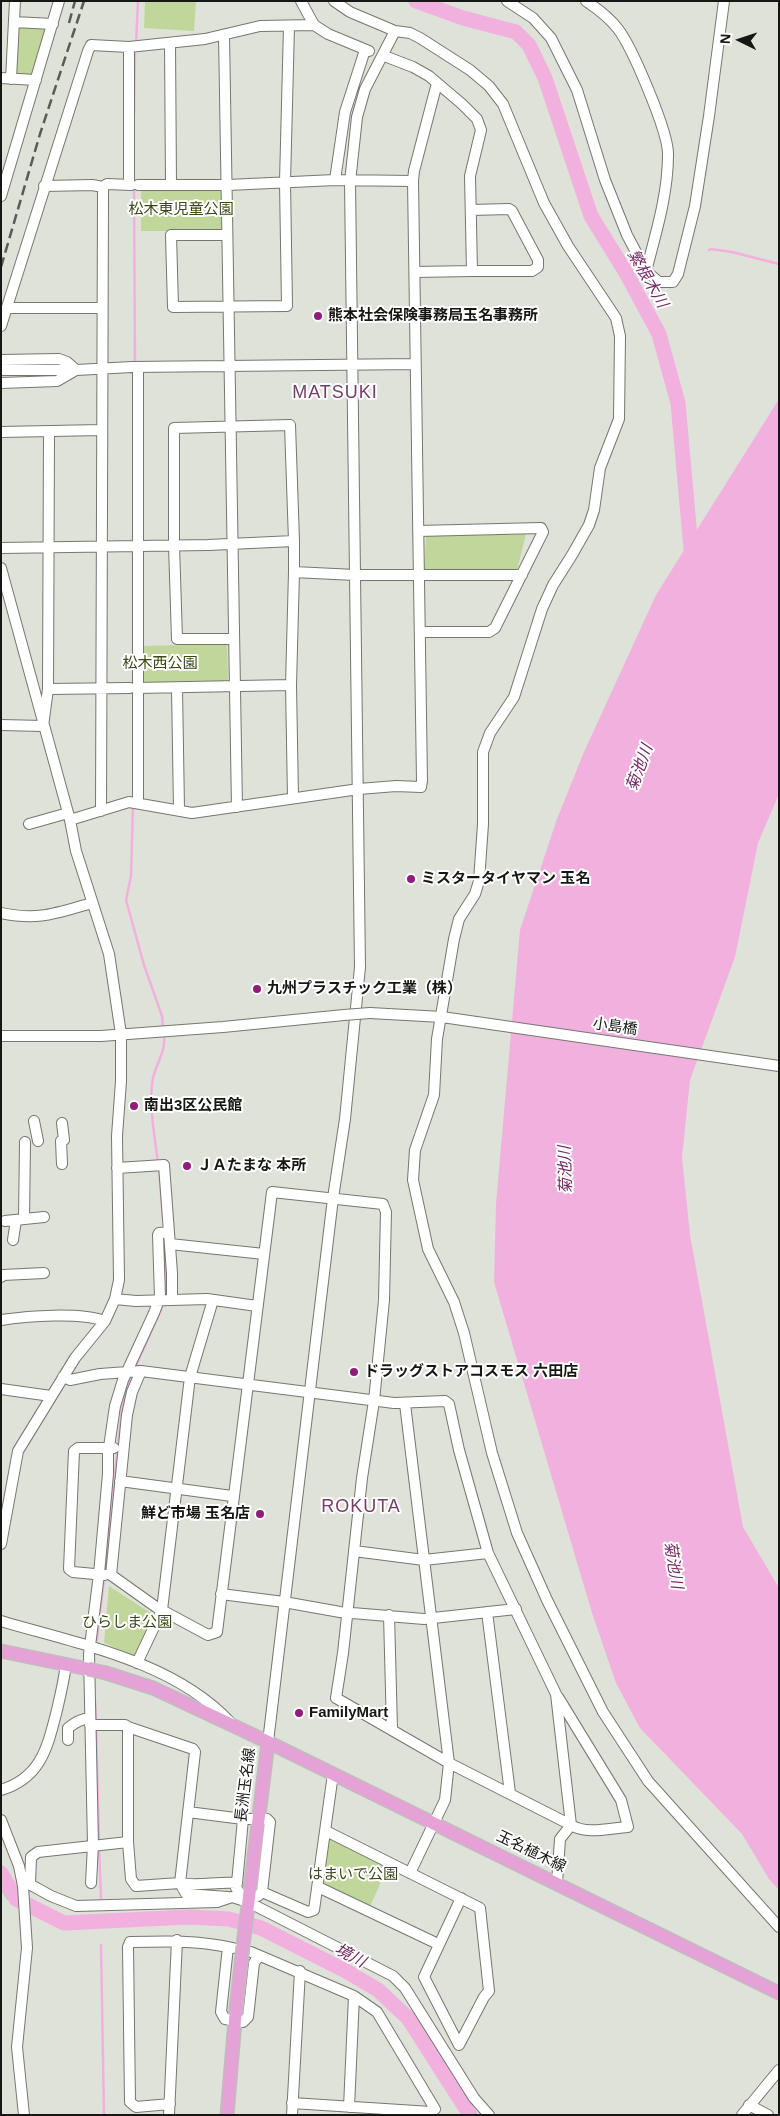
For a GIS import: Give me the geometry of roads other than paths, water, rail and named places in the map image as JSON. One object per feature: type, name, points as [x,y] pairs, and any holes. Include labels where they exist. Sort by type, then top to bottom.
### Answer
[{"type":"main road","name":"長洲玉名線","points":[[1,1650],[106,1673],[154,1688],[268,1742],[258,1817],[254,1900],[243,1947],[235,2015],[227,2115]]},
{"type":"main road","name":"玉名植木線","points":[[268,1742],[779,1993]]},
{"type":"street","points":[[15,1],[6,79],[36,80]]},
{"type":"street","points":[[1,196],[59,1]]},
{"type":"street","points":[[301,1],[314,25],[328,34],[367,51],[345,112],[335,180]]},
{"type":"street","points":[[334,1],[350,12],[395,31],[410,33],[420,38],[470,70],[489,86],[504,104],[544,203],[568,246],[610,306],[616,318],[620,336],[620,419],[600,468],[594,510],[589,525],[553,585],[540,616],[514,698],[490,733],[483,752],[483,824],[479,881],[475,894],[459,919],[446,1018],[437,1039],[434,1095],[415,1150],[413,1180],[428,1249],[454,1302],[464,1333],[492,1453],[517,1532],[547,1600],[603,1712],[648,1781],[779,1927]]},
{"type":"street","points":[[507,1],[533,18],[552,38],[558,49],[577,90],[605,180],[627,235],[646,271],[659,282],[673,282],[683,257],[708,125],[724,1]]},
{"type":"street","points":[[586,1],[611,20],[633,53],[669,152],[666,184],[646,271]]},
{"type":"street","points":[[14,22],[53,24]]},
{"type":"street","points":[[1,326],[44,186],[91,45],[134,47],[224,35],[260,26],[314,25]]},
{"type":"street","points":[[227,235],[171,236],[172,307],[286,306],[285,182],[289,26]]},
{"type":"street","points":[[268,1742],[333,1198],[345,1119],[360,967],[350,182],[357,118],[365,89],[395,31]]},
{"type":"street","points":[[224,35],[228,185],[231,544],[237,807]]},
{"type":"street","points":[[170,42],[171,184]]},
{"type":"street","points":[[133,185],[134,47]]},
{"type":"street","points":[[387,57],[413,67],[462,104],[477,119],[481,130],[470,176],[472,271]]},
{"type":"street","points":[[29,824],[101,811],[134,802],[179,809],[192,813],[359,789],[396,786],[421,787],[413,181],[437,84]]},
{"type":"street","points":[[44,186],[103,186],[107,184],[228,185],[335,180],[350,182],[413,181]]},
{"type":"street","points":[[101,811],[103,186]]},
{"type":"street","points":[[415,272],[532,271],[538,266],[538,260],[509,208],[471,210]]},
{"type":"street","points":[[8,308],[102,308]]},
{"type":"street","points":[[1,360],[59,359],[67,362],[76,370]]},
{"type":"street","points":[[1,370],[415,364]]},
{"type":"street","points":[[134,802],[133,546],[135,367]]},
{"type":"street","points":[[1,383],[57,381],[76,370]]},
{"type":"street","points":[[234,639],[177,639],[174,545],[174,428],[230,428],[290,424],[294,541],[291,685],[293,798]]},
{"type":"street","points":[[1,432],[101,430]]},
{"type":"street","points":[[43,726],[48,689],[50,432]]},
{"type":"street","points":[[418,531],[540,528],[543,532],[495,628],[488,632],[420,632]]},
{"type":"street","points":[[1,548],[294,541]]},
{"type":"street","points":[[1,568],[69,816],[76,851],[109,954],[121,1034],[117,1168],[119,1280],[115,1299],[106,1321],[75,1358],[18,1451],[1,1544]]},
{"type":"street","points":[[294,572],[355,576],[522,575]]},
{"type":"street","points":[[48,689],[291,685]]},
{"type":"street","points":[[177,688],[179,809]]},
{"type":"street","points":[[1,725],[43,726]]},
{"type":"street","points":[[1,913],[40,917],[92,903]]},
{"type":"street","name":"小島橋","points":[[1,1036],[102,1036],[370,1013],[446,1018],[778,1066]]},
{"type":"street","points":[[34,1121],[38,1141]]},
{"type":"street","points":[[62,1123],[62,1164]]},
{"type":"street","points":[[13,1240],[20,1220],[25,1142]]},
{"type":"street","points":[[91,1883],[97,1845],[93,1724],[88,1680],[90,1646],[120,1481],[115,1406],[165,1300],[170,1244],[165,1232],[164,1165],[117,1168]]},
{"type":"street","points":[[63,1377],[70,1380],[133,1371],[247,1383],[374,1401],[405,1404],[445,1401],[449,1404],[458,1450],[488,1554],[556,1694],[621,1800],[628,1827],[578,1829],[449,1763],[336,1698],[374,1401],[384,1300],[386,1212],[383,1204],[272,1192],[264,1254],[257,1306],[247,1383],[232,1496],[217,1632],[208,1635],[104,1575],[73,1572],[69,1569],[74,1451],[78,1448],[117,1448]]},
{"type":"street","points":[[5,1221],[44,1217]]},
{"type":"street","points":[[165,1232],[158,1235],[161,1281],[165,1300]]},
{"type":"street","points":[[170,1244],[264,1254]]},
{"type":"street","points":[[1,1277],[3,1275],[44,1273]]},
{"type":"street","points":[[115,1299],[213,1300],[257,1306]]},
{"type":"street","points":[[137,1663],[162,1610],[190,1377],[213,1300]]},
{"type":"street","points":[[1,1316],[1,1320],[47,1316],[90,1317],[106,1321]]},
{"type":"street","points":[[1,1389],[51,1396]]},
{"type":"street","points":[[405,1404],[449,1763],[445,1800],[410,1873]]},
{"type":"street","points":[[104,1575],[117,1448]]},
{"type":"street","points":[[120,1481],[232,1496]]},
{"type":"street","points":[[354,1551],[424,1560],[488,1554]]},
{"type":"street","points":[[222,1594],[346,1613],[424,1619],[516,1609]]},
{"type":"street","points":[[487,1612],[510,1793]]},
{"type":"street","points":[[389,1615],[392,1729]]},
{"type":"street","points":[[1,1621],[90,1646],[137,1663],[189,1689],[216,1707],[234,1727]]},
{"type":"street","points":[[1,1790],[15,1786],[32,1772],[47,1749],[64,1681],[66,1664]]},
{"type":"street","points":[[556,1694],[571,1824],[560,1839],[557,1883]]},
{"type":"street","points":[[68,1740],[68,1728],[84,1719],[93,1724],[125,1725],[193,1749],[195,1752],[180,1883],[186,1894],[236,1891]]},
{"type":"street","points":[[128,1727],[128,1842],[131,1879],[136,1886],[223,1882],[236,1891],[392,1976],[405,1988],[474,2098],[489,2115]]},
{"type":"street","points":[[254,1900],[308,1912],[314,1910],[333,1774]]},
{"type":"street","points":[[188,1812],[243,1819],[258,1817],[267,1819],[270,1822],[254,1900]]},
{"type":"street","points":[[236,1891],[243,1819]]},
{"type":"street","points":[[1,1820],[25,1883],[76,1906],[217,1902],[236,1891]]},
{"type":"street","points":[[326,1831],[461,1898],[480,1908],[489,1992],[484,1997],[459,2045],[424,1977],[438,1944],[453,1919],[461,1898]]},
{"type":"street","points":[[24,2115],[17,2047],[27,1948],[24,1912],[25,1883],[31,1857],[38,1852],[128,1842]]},
{"type":"street","points":[[318,1887],[438,1944]]},
{"type":"street","points":[[170,2115],[177,1940]]},
{"type":"street","points":[[170,2104],[136,2107],[130,2102],[128,1948],[130,1942],[177,1940],[243,1947],[354,1996],[377,2012],[435,2108],[430,2112],[292,2103]]},
{"type":"street","points":[[235,2015],[243,2022],[248,2017],[254,1962],[243,1947]]},
{"type":"street","points":[[292,2115],[300,1972]]},
{"type":"street","points":[[350,2107],[354,1996]]},
{"type":"street","points":[[742,2115],[779,2070]]},
{"type":"street","points":[[749,2106],[768,2115]]},
{"type":"water","name":"菊池川","points":[[779,399],[779,794],[758,843],[735,957],[690,1080],[682,1157],[690,1235],[743,1527],[779,1588],[779,1890],[769,1879],[742,1834],[640,1728],[616,1683],[592,1613],[494,1282],[496,1204],[520,930],[557,819],[584,752],[656,595]]},
{"type":"waterway","points":[[136,45],[138,1]]},
{"type":"waterway","name":"繁根木川","points":[[416,1],[463,18],[516,32],[529,45],[545,78],[591,216],[625,271],[659,334],[678,403],[692,560]]},
{"type":"waterway","points":[[134,114],[135,50]]},
{"type":"waterway","points":[[134,187],[135,364]]},
{"type":"waterway","points":[[709,250],[732,252],[779,264]]},
{"type":"waterway","points":[[133,550],[133,682]]},
{"type":"waterway","points":[[133,805],[131,876],[126,900],[144,965],[162,1016],[163,1028]]},
{"type":"waterway","points":[[158,1163],[151,1098],[153,1078],[164,1046],[164,1034]]},
{"type":"waterway","points":[[159,1168],[163,1218]]},
{"type":"waterway","points":[[165,1297],[166,1258]]},
{"type":"waterway","points":[[135,1368],[164,1303]]},
{"type":"waterway","points":[[104,1573],[123,1401],[133,1373]]},
{"type":"waterway","points":[[97,1640],[104,1578]]},
{"type":"waterway","points":[[95,1702],[96,1721]]},
{"type":"waterway","points":[[96,1727],[99,1841]]},
{"type":"waterway","points":[[99,1847],[101,1898]]},
{"type":"waterway","name":"境川","points":[[1,1873],[16,1899],[64,1923],[189,1917],[229,1919],[261,1928],[346,1971],[378,1990],[408,2018],[470,2115]]},
{"type":"waterway","points":[[101,1945],[104,2115]]},
{"type":"railway","points":[[69,23],[75,1]]},
{"type":"railway","points":[[1,267],[40,134],[84,1]]},
{"type":"place","name":"熊本社会保険事務局玉名事務所","points":[[318,316]]},
{"type":"place","name":"ミスタータイヤマン 玉名","points":[[411,879]]},
{"type":"place","name":"九州プラスチック工業（株）","points":[[257,989]]},
{"type":"place","name":"南出3区公民館","points":[[134,1106]]},
{"type":"place","name":"ＪＡたまな 本所","points":[[187,1166]]},
{"type":"place","name":"ドラッグストアコスモス 六田店","points":[[354,1372]]},
{"type":"place","name":"鮮ど市場 玉名店","points":[[260,1514]]},
{"type":"place","name":"FamilyMart","points":[[299,1713]]},
{"type":"district","name":"MATSUKI","points":[[335,393]]},
{"type":"district","name":"ROKUTA","points":[[361,1507]]},
{"type":"park label","name":"松木東児童公園","points":[[181,210]]},
{"type":"park label","name":"松木西公園","points":[[160,664]]},
{"type":"park label","name":"ひらしま公園","points":[[127,1623]]},
{"type":"park label","name":"はまいで公園","points":[[353,1875]]}]
